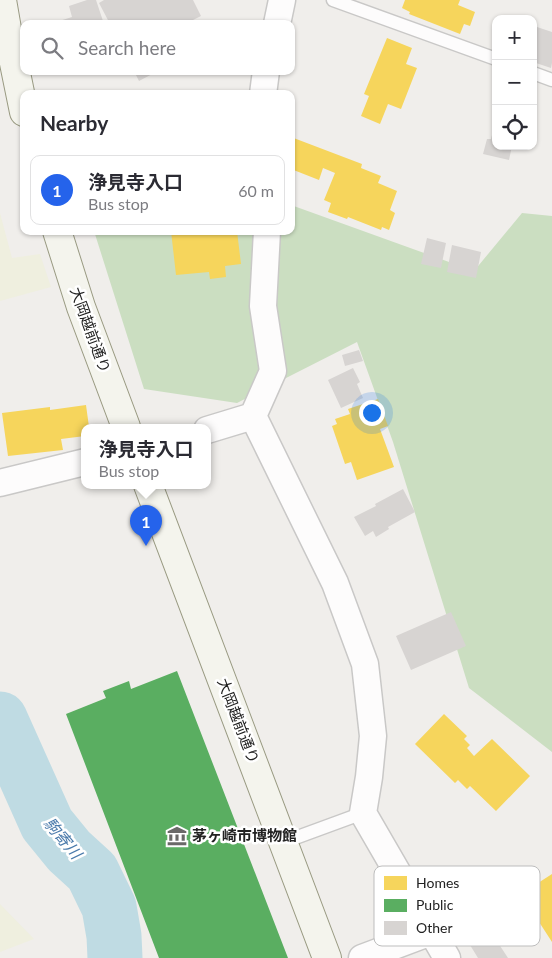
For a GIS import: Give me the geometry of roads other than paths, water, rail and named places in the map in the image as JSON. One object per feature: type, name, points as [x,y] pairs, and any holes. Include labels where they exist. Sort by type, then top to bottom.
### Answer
[{"type":"street","points":[[2,0],[6,29],[20,94]]},
{"type":"street","points":[[278,20],[282,0]]},
{"type":"street","points":[[264,90],[265,75]]},
{"type":"street","name":"大岡越前通り","points":[[57,235],[81,307],[125,424]]},
{"type":"street","points":[[211,429],[253,416],[273,371],[264,306],[267,235]]},
{"type":"street","points":[[253,416],[335,583],[365,664],[373,736],[363,813],[394,866]]},
{"type":"street","points":[[0,483],[81,463]]},
{"type":"street","name":"大岡越前通り","points":[[150,489],[327,958]]},
{"type":"street","points":[[362,958],[394,946]]},
{"type":"street","points":[[440,946],[447,958]]},
{"type":"lane","points":[[333,0],[492,58]]},
{"type":"lane","points":[[537,74],[552,80]]},
{"type":"lane","points":[[284,842],[363,813]]},
{"type":"waterway","name":"駒寄川","points":[[0,719],[47,824],[69,851],[92,872],[109,907],[114,936],[115,958]]},
{"type":"place","name":"浄見寺入口","points":[[146,546]]},
{"type":"place","name":"茅ヶ崎市博物館","points":[[177,836]]}]
